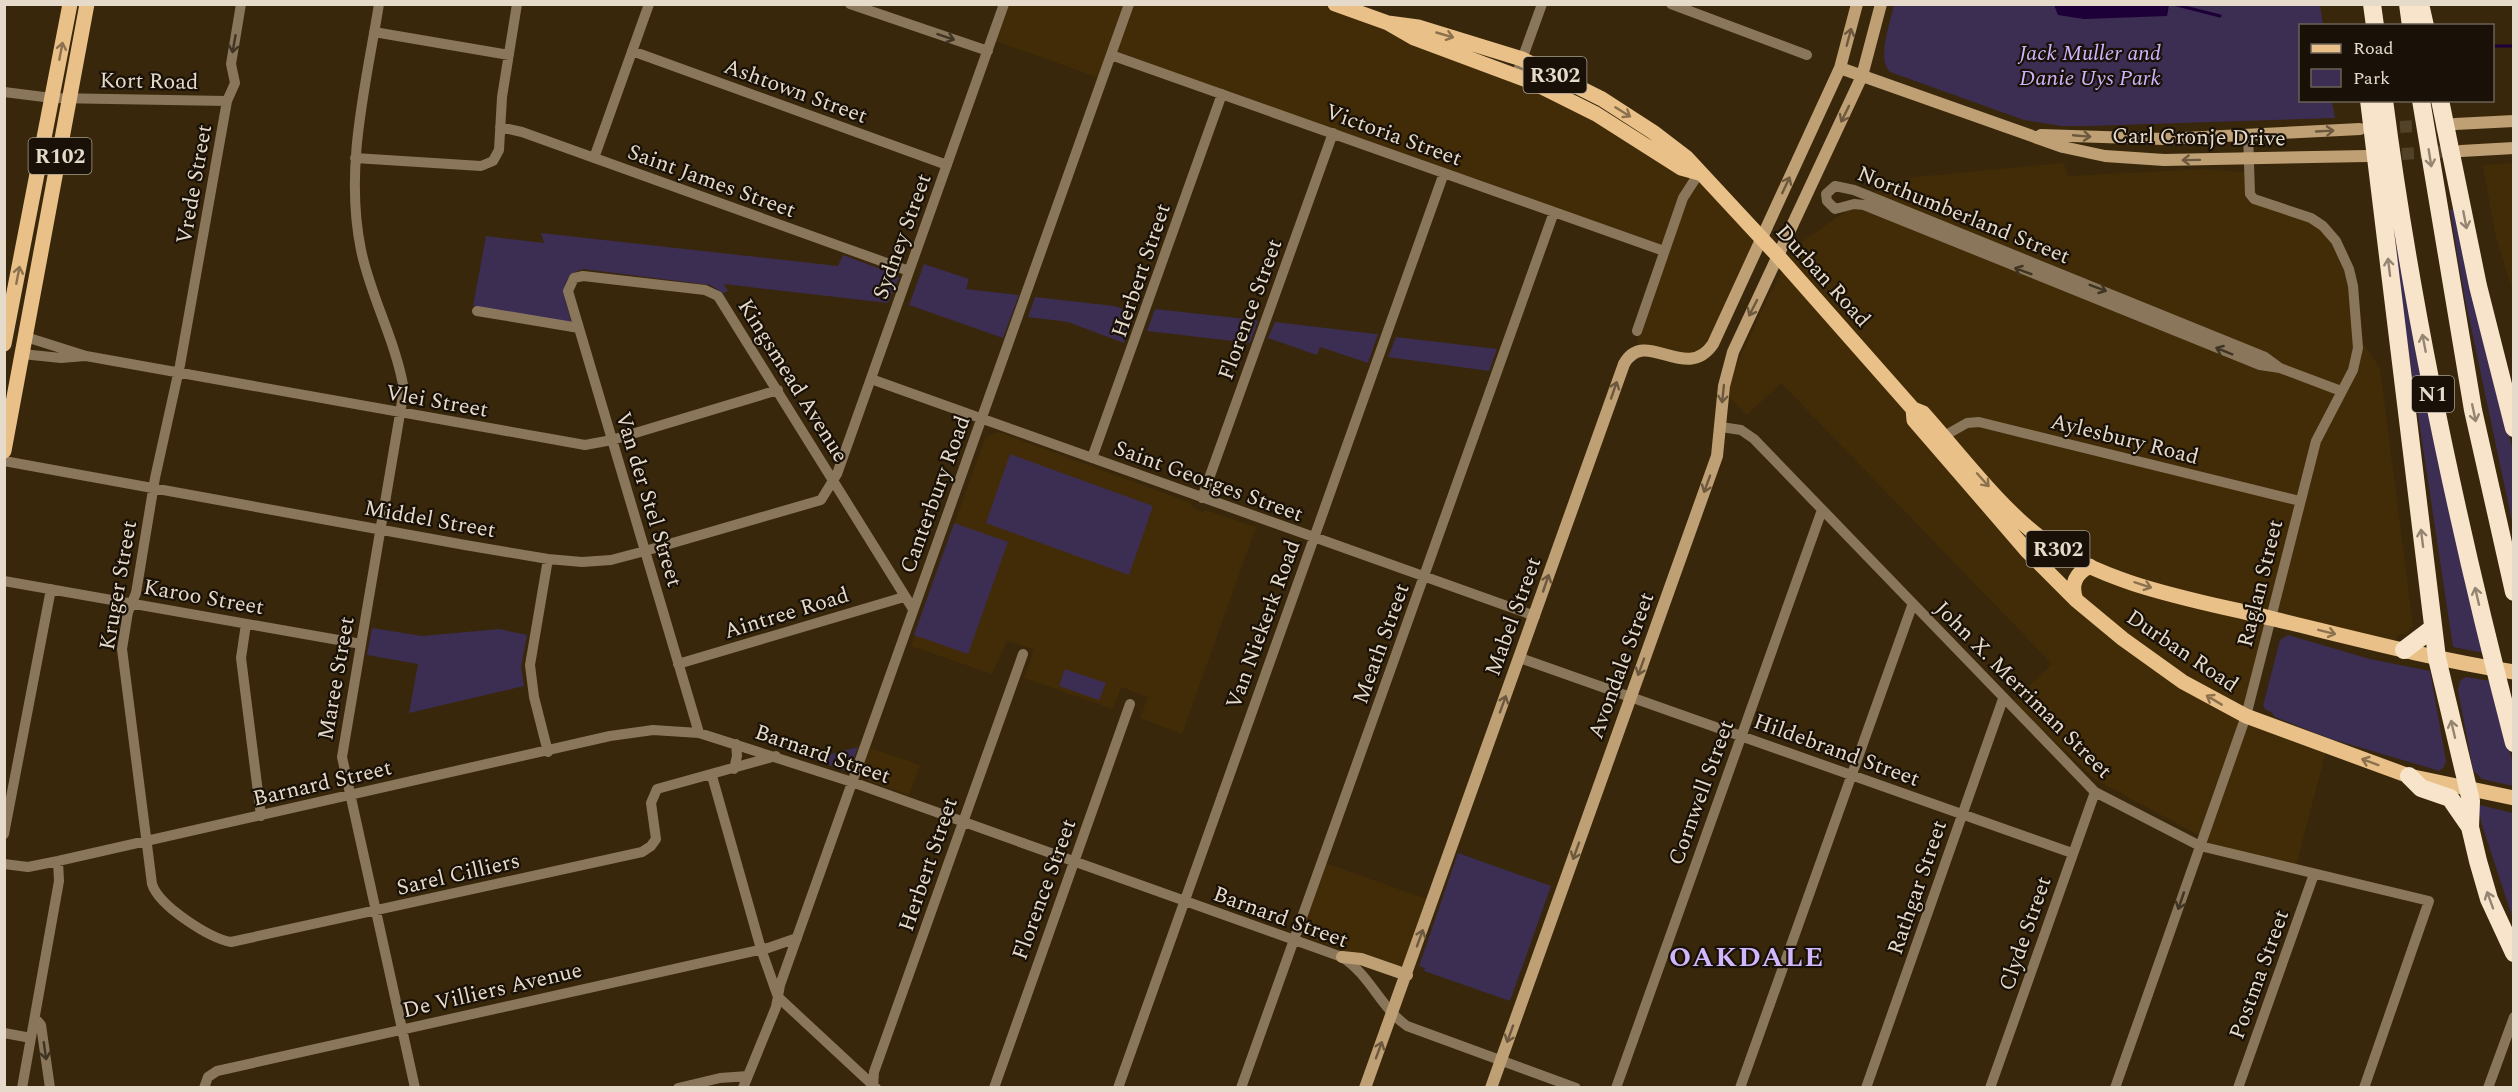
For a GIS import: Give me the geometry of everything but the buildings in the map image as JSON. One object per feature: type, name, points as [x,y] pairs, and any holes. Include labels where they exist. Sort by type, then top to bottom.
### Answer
[{"type":"highway","points":[[2362,4],[2363,24]]},
{"type":"highway","points":[[2372,4],[2375,24]]},
{"type":"highway","points":[[2408,4],[2411,24]]},
{"type":"highway","points":[[2420,4],[2425,24]]},
{"type":"highway","points":[[2369,102],[2437,658],[2471,801],[2470,827],[2489,899],[2514,953]]},
{"type":"highway","name":"N1","points":[[2384,102],[2409,267],[2438,418],[2467,553],[2514,743]]},
{"type":"highway","name":"N1","points":[[2421,102],[2473,410],[2514,592]]},
{"type":"highway","points":[[2440,102],[2478,286],[2514,428]]},
{"type":"highway","points":[[2404,650],[2433,628]]},
{"type":"highway","points":[[2409,776],[2421,788],[2450,798],[2470,827]]},
{"type":"main road","name":"R102","points":[[5,336],[70,4]]},
{"type":"main road","name":"R102","points":[[4,451],[87,4]]},
{"type":"main road","name":"Durban Road","points":[[1335,4],[1388,23],[1414,38],[1516,76],[1596,114],[1681,168],[1699,173]]},
{"type":"main road","name":"Durban Road","points":[[1388,23],[1418,27],[1522,60],[1627,114],[1687,158],[1779,256],[1913,409],[1923,414],[2023,524],[2062,552],[2090,566],[2144,585],[2270,618]]},
{"type":"main road","points":[[5,336],[26,337]]},
{"type":"main road","points":[[4,352],[22,354]]},
{"type":"main road","name":"Durban Road","points":[[1913,409],[1914,420],[2028,552],[2076,600],[2123,639],[2183,682],[2246,716],[2409,776],[2509,796]]},
{"type":"main road","points":[[2076,600],[2073,593],[2075,579],[2079,573],[2090,566]]},
{"type":"main road","name":"R302","points":[[2270,618],[2472,666],[2514,672]]},
{"type":"street","name":"Vrede Street","points":[[179,372],[227,101],[235,83],[231,64],[241,4]]},
{"type":"street","name":"Maree Street","points":[[379,4],[355,158],[360,247],[368,281],[399,366],[404,390],[402,414],[342,750],[350,796],[415,1088]]},
{"type":"street","points":[[355,158],[481,166],[490,164],[498,154],[502,97],[517,4]]},
{"type":"street","points":[[594,158],[649,4]]},
{"type":"street","points":[[850,4],[988,51]]},
{"type":"street","name":"Sydney Street","points":[[833,480],[1004,4]]},
{"type":"street","name":"Canterbury Road","points":[[744,1088],[1129,4]]},
{"type":"street","points":[[1516,76],[1542,4]]},
{"type":"street","points":[[1671,4],[1807,55]]},
{"type":"street","name":"Mabel Street","points":[[1365,1088],[1626,359],[1633,353],[1646,350],[1684,360],[1694,359],[1705,354],[1713,345],[1840,68],[1857,4]]},
{"type":"street","name":"Avondale Street","points":[[1491,1088],[1717,456],[1724,386],[1733,352],[1862,76],[1881,4]]},
{"type":"street","points":[[374,32],[509,55]]},
{"type":"street","name":"Ashtown Street","points":[[632,51],[947,165]]},
{"type":"street","name":"Victoria Street","points":[[1111,55],[1664,251]]},
{"type":"street","name":"Carl Cronje Drive","points":[[1840,68],[2063,147],[2114,157],[2164,160],[2367,156]]},
{"type":"street","name":"Kort Road","points":[[4,92],[52,98],[227,101]]},
{"type":"street","name":"Herbert Street","points":[[1092,458],[1222,94]]},
{"type":"street","points":[[2455,124],[2514,122]]},
{"type":"street","name":"Saint James Street","points":[[500,128],[522,132],[909,272]]},
{"type":"street","name":"Carl Cronje Drive","points":[[2034,135],[2164,139],[2360,129]]},
{"type":"street","name":"Florence Street","points":[[1202,498],[1333,133]]},
{"type":"street","name":"Raglan Street","points":[[2115,1088],[2246,716],[2317,437],[2353,370],[2358,348],[2357,306],[2343,252],[2323,226],[2311,218],[2253,200],[2250,194],[2248,134]]},
{"type":"street","points":[[2461,151],[2514,148]]},
{"type":"street","name":"Van Niekerk Road","points":[[1118,1088],[1444,173]]},
{"type":"street","points":[[1637,331],[1687,188],[1699,173]]},
{"type":"street","name":"Northumberland Street","points":[[2280,368],[2260,365],[1864,205],[1835,209],[1827,201],[1826,194],[1835,186],[1854,190],[2256,353],[2280,368],[2341,391]]},
{"type":"street","name":"Meath Street","points":[[1241,1088],[1554,212]]},
{"type":"street","name":"Kingsmead Avenue","points":[[574,278],[583,276],[705,290],[718,296],[913,609]]},
{"type":"street","name":"Van der Stel Street","points":[[574,278],[568,291],[699,733]]},
{"type":"street","points":[[477,311],[579,328]]},
{"type":"street","name":"Vlei Street","points":[[26,337],[86,356],[577,444],[612,440],[778,390]]},
{"type":"street","name":"Vlei Street","points":[[22,354],[61,358],[86,356]]},
{"type":"street","name":"Kruger Street","points":[[146,843],[122,656],[131,603],[136,593],[153,488],[179,372]]},
{"type":"street","name":"Saint Georges Street","points":[[871,379],[1534,616]]},
{"type":"street","name":"Aylesbury Road","points":[[1944,436],[1961,426],[1979,422],[2300,501]]},
{"type":"street","name":"John X. Merriman Street","points":[[1721,427],[1747,432],[1912,606],[2095,792],[2200,846],[2429,901],[2364,1088]]},
{"type":"street","name":"Middel Street","points":[[4,461],[548,559],[582,562],[611,560],[820,500],[833,480]]},
{"type":"street","name":"Cornwell Street","points":[[1616,1088],[1822,510]]},
{"type":"street","points":[[548,559],[530,665],[534,697],[548,752]]},
{"type":"street","name":"Karoo Street","points":[[4,581],[361,644]]},
{"type":"street","points":[[4,834],[51,589]]},
{"type":"street","name":"Aintree Road","points":[[678,664],[904,597]]},
{"type":"street","points":[[1740,1088],[1912,606]]},
{"type":"street","points":[[246,624],[241,658],[261,816]]},
{"type":"street","name":"Herbert Street","points":[[874,1087],[874,1072],[1023,654]]},
{"type":"street","name":"Hildebrand Street","points":[[1520,658],[2072,853]]},
{"type":"street","name":"Rathgar Street","points":[[1866,1088],[2003,699]]},
{"type":"street","name":"Florence Street","points":[[994,1088],[1130,704]]},
{"type":"street","name":"Barnard Street","points":[[4,864],[28,867],[146,843],[610,736],[653,730],[699,733],[852,782],[1342,957],[1362,974],[1392,1013],[1410,1028],[1576,1088]]},
{"type":"street","points":[[734,769],[737,756],[736,744]]},
{"type":"street","name":"Sarel Cilliers","points":[[146,843],[152,884],[156,895],[164,903],[220,939],[236,941],[642,852],[656,839],[651,803],[657,789],[712,776],[776,756]]},
{"type":"street","points":[[712,776],[761,949],[778,997],[874,1087]]},
{"type":"street","name":"Clyde Street","points":[[1990,1088],[2095,792]]},
{"type":"street","points":[[2210,820],[2210,837],[2215,850]]},
{"type":"street","points":[[22,1088],[59,881],[58,861]]},
{"type":"street","name":"Postma Street","points":[[2238,1088],[2314,874]]},
{"type":"street","name":"De Villiers Avenue","points":[[204,1088],[208,1077],[217,1071],[761,949],[797,938]]},
{"type":"street","points":[[1342,957],[1361,959],[1407,975]]},
{"type":"street","points":[[2488,1088],[2514,1017]]},
{"type":"street","points":[[35,1018],[41,1025],[50,1088]]},
{"type":"street","points":[[4,1033],[31,1038]]},
{"type":"street","points":[[678,1088],[720,1078],[748,1076]]},
{"type":"shaded area","points":[[2054,4],[2169,5],[2167,16],[2084,19],[2058,15]]},
{"type":"shaded area","points":[[1006,5],[1333,5],[1488,66],[1699,175],[1761,239],[1702,355],[1640,351],[1636,331],[1663,250],[1111,54],[1102,79],[993,40]]},
{"type":"shaded area","points":[[2064,163],[2068,176],[2205,169],[2255,173],[2255,192],[2259,198],[2311,217],[2344,251],[2359,338],[2380,368],[2413,626],[2406,634],[2397,635],[2395,646],[2270,617],[2245,715],[2327,747],[2295,870],[2201,848],[2204,838],[2096,780],[2013,701],[2052,664],[1781,383],[1747,415],[1729,397],[1729,380],[1770,294],[1797,245],[1884,187],[1915,177]],"holes":[[[1914,409],[2044,539],[2083,568],[2075,597]]]},
{"type":"shaded area","points":[[2514,163],[2513,292],[2495,234],[2483,165]]},
{"type":"shaded area","points":[[998,432],[1191,503],[1193,508],[1203,512],[1206,510],[1256,527],[1182,734],[1140,718],[1148,697],[1121,687],[1113,709],[1024,678],[1034,649],[1007,641],[992,674],[911,646],[985,438]]},
{"type":"shaded area","points":[[870,748],[920,765],[909,795],[865,779],[862,770]]},
{"type":"shaded area","points":[[1325,863],[1427,899],[1404,963],[1397,969],[1303,936],[1302,932]]},
{"type":"green space","name":"Jack Muller and Danie Uys Park","points":[[1894,5],[2320,5],[2323,24],[2299,24],[2299,102],[2332,102],[2335,118],[2088,126],[2062,126],[2024,120],[1890,72],[1884,58]]},
{"type":"green space","points":[[2387,177],[2484,653],[2453,647],[2404,322]]},
{"type":"green space","points":[[2454,209],[2513,451],[2513,526],[2464,294],[2450,210]]},
{"type":"green space","points":[[541,233],[838,266],[843,255],[897,275],[899,278],[888,303],[724,284],[728,291],[723,293],[710,285],[583,269],[568,278],[565,284],[565,299],[572,323],[473,306],[486,236],[544,243]]},
{"type":"green space","points":[[924,264],[969,279],[966,289],[1019,295],[1003,338],[909,305]]},
{"type":"green space","points":[[1035,297],[1114,306],[1135,313],[1124,343],[1068,322],[1028,317]]},
{"type":"green space","points":[[1155,309],[1258,321],[1250,343],[1147,331]]},
{"type":"green space","points":[[1275,322],[1378,334],[1368,363],[1320,347],[1317,355],[1268,338]]},
{"type":"green space","points":[[1396,337],[1497,349],[1489,371],[1388,357]]},
{"type":"green space","points":[[1010,454],[1153,506],[1129,575],[986,523]]},
{"type":"green space","points":[[954,523],[1008,542],[968,654],[914,635]]},
{"type":"green space","points":[[372,628],[422,636],[499,629],[527,635],[521,667],[524,686],[409,713],[418,664],[367,655]]},
{"type":"green space","points":[[2288,635],[2370,659],[2430,671],[2446,761],[2444,767],[2439,771],[2328,738],[2275,717],[2266,710],[2263,706],[2280,640]]},
{"type":"green space","points":[[1065,669],[1106,683],[1099,700],[1059,686]]},
{"type":"green space","points":[[2466,677],[2491,681],[2513,764],[2513,786],[2482,779],[2473,770],[2458,690],[2460,681]]},
{"type":"green space","points":[[858,747],[849,772],[813,759]]},
{"type":"green space","points":[[2480,805],[2513,813],[2513,919],[2482,825],[2478,807]]},
{"type":"green space","points":[[1458,853],[1551,886],[1510,1001],[1424,971],[1425,968],[1419,966]]},
{"type":"waterway","points":[[2173,4],[2220,16]]},
{"type":"waterway","points":[[2494,46],[2514,46]]},
{"type":"tunnel","points":[[2382,128],[2452,124]]},
{"type":"tunnel","points":[[2384,155],[2457,151]]},
{"type":"district","name":"OAKDALE","points":[[1747,956]]}]
